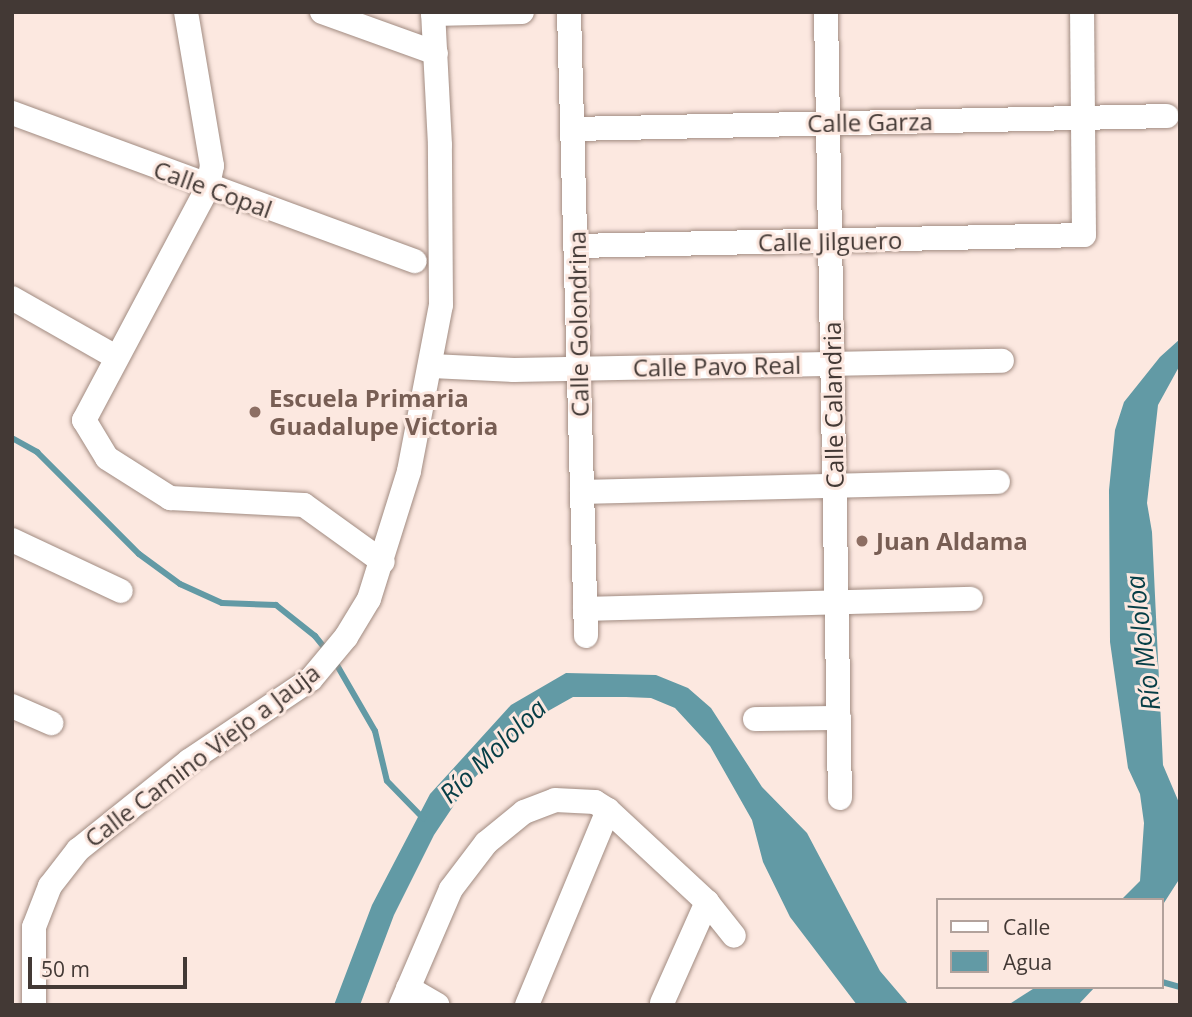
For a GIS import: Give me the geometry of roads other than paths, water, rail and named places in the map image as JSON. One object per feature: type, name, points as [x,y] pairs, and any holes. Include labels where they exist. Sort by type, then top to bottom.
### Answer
[{"type":"street","points":[[186,12],[212,166],[207,189],[84,420],[107,458],[170,498],[304,505],[383,562]]},
{"type":"street","points":[[321,12],[436,53]]},
{"type":"street","points":[[433,13],[523,12]]},
{"type":"street","name":"Calle Golondrina","points":[[569,12],[586,636]]},
{"type":"street","name":"Calle Calandria","points":[[826,12],[840,798]]},
{"type":"street","points":[[1082,12],[1083,118]]},
{"type":"street","name":"Calle Camino Viejo a Jauja","points":[[26,997],[34,927],[50,886],[78,850],[189,761],[312,678],[346,638],[369,599],[383,562],[432,366],[442,249],[433,13]]},
{"type":"street","name":"Calle Copal","points":[[12,113],[207,189],[415,261]]},
{"type":"street","name":"Calle Garza","points":[[573,128],[1167,117]]},
{"type":"street","name":"Calle Jilguero","points":[[576,246],[1084,235],[1083,118]]},
{"type":"street","points":[[12,298],[116,357]]},
{"type":"street","name":"Calle Pavo Real","points":[[432,366],[579,369],[1002,361]]},
{"type":"street","points":[[582,492],[998,482]]},
{"type":"street","points":[[12,540],[121,591]]},
{"type":"street","points":[[585,609],[971,599]]},
{"type":"street","points":[[12,706],[51,723]]},
{"type":"street","points":[[755,719],[839,718]]},
{"type":"street","points":[[438,1005],[404,996],[451,889],[486,842],[524,812],[555,800],[595,802],[608,810],[707,902],[734,936]]},
{"type":"street","points":[[527,1005],[608,810]]},
{"type":"street","points":[[662,1003],[707,902]]},
{"type":"water","name":"Río Mololoa","points":[[1180,339],[1180,365],[1158,405],[1147,503],[1152,532],[1163,765],[1180,805],[1180,878],[1164,903],[1164,898],[1123,898],[1140,881],[1144,823],[1140,794],[1128,768],[1110,642],[1109,490],[1115,430],[1124,402],[1160,357]]},
{"type":"water","name":"Río Mololoa","points":[[566,673],[656,675],[688,688],[711,708],[762,787],[807,833],[880,971],[909,1005],[857,1005],[790,917],[763,862],[752,820],[710,746],[675,708],[651,698],[573,697],[525,724],[466,787],[434,835],[394,915],[360,1005],[334,1005],[372,905],[430,794],[511,705]]},
{"type":"water","points":[[1033,989],[1093,989],[1078,1005],[1008,1005]]},
{"type":"waterway","points":[[12,438],[37,452],[139,554],[180,584],[222,603],[276,605],[315,636],[328,652]]},
{"type":"waterway","points":[[334,660],[375,731],[387,781],[423,818]]},
{"type":"waterway","points":[[1164,983],[1180,987]]},
{"type":"place","name":"Escuela Primaria Guadalupe Victoria","points":[[255,412]]},
{"type":"place","name":"Juan Aldama","points":[[862,541]]}]
